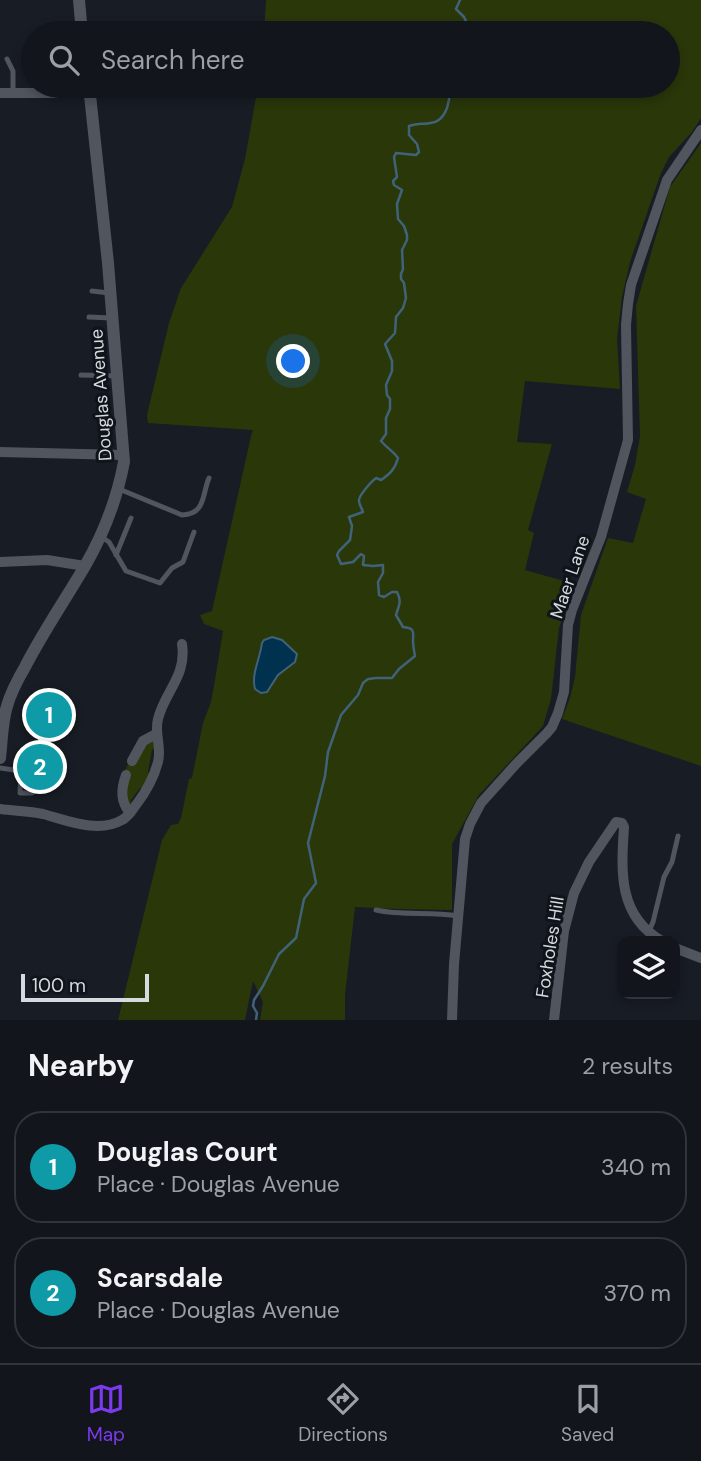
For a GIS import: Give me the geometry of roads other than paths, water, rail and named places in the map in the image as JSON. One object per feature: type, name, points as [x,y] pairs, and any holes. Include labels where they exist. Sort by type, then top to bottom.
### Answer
[{"type":"street","points":[[79,0],[81,21]]},
{"type":"street","points":[[0,93],[21,92]]},
{"type":"street","name":"Douglas Avenue","points":[[0,758],[2,723],[17,681],[85,566],[110,516],[124,462],[111,293],[91,98]]},
{"type":"street","name":"Maer Lane","points":[[452,1020],[452,989],[465,839],[477,810],[496,785],[552,727],[562,701],[568,625],[601,537],[627,448],[629,432],[626,326],[631,285],[667,180],[701,130]]},
{"type":"street","points":[[0,452],[123,455]]},
{"type":"street","points":[[0,562],[47,560],[85,566]]},
{"type":"street","points":[[0,809],[104,826],[121,821],[130,813],[149,786],[159,758],[157,721],[183,665],[182,644]]},
{"type":"street","points":[[132,761],[144,741],[156,734]]},
{"type":"street","points":[[126,775],[122,797],[130,813]]},
{"type":"street","name":"Foxholes Hill","points":[[554,1020],[564,931],[574,893],[589,862],[616,821],[624,827],[624,888],[631,912],[638,922],[656,936]]},
{"type":"street","points":[[680,950],[701,958]]},
{"type":"lane","points":[[7,59],[13,71],[13,93]]},
{"type":"lane","points":[[92,292],[111,293]]},
{"type":"lane","points":[[89,317],[113,318]]},
{"type":"lane","points":[[81,374],[118,376]]},
{"type":"lane","points":[[119,489],[182,515],[188,515],[199,508],[209,478]]},
{"type":"lane","points":[[116,555],[131,518]]},
{"type":"lane","points":[[100,536],[109,542],[126,571],[160,583],[172,568],[183,562],[194,532]]},
{"type":"lane","points":[[28,747],[21,771],[20,793],[32,793]]},
{"type":"lane","points":[[0,768],[21,771]]},
{"type":"lane","points":[[649,931],[678,836]]},
{"type":"lane","points":[[376,910],[458,916]]},
{"type":"water","points":[[272,637],[282,640],[297,654],[295,662],[278,675],[267,692],[261,693],[255,689],[255,672],[262,643]]},
{"type":"waterway","points":[[460,0],[456,9],[466,21]]},
{"type":"waterway","points":[[256,1020],[254,1000],[279,954],[296,938],[304,899],[316,883],[308,843],[325,776],[328,752],[341,715],[368,679],[392,678],[415,656],[413,632],[403,627],[396,615],[400,601],[397,592],[384,597],[379,595],[378,582],[383,573],[383,565],[363,565],[364,556],[361,554],[353,562],[341,564],[337,555],[350,540],[352,526],[349,517],[363,512],[359,499],[376,478],[381,480],[390,473],[398,458],[381,441],[386,434],[386,418],[390,409],[386,385],[392,371],[392,361],[385,344],[395,333],[396,317],[406,298],[401,274],[402,250],[407,235],[398,219],[397,204],[402,190],[394,185],[393,181],[397,177],[394,157],[396,153],[416,155],[419,152],[417,144],[409,135],[409,126],[436,122],[444,115],[449,98]]},
{"type":"place","name":"Douglas Court","points":[[49,715]]},
{"type":"place","name":"Scarsdale","points":[[40,767]]}]
